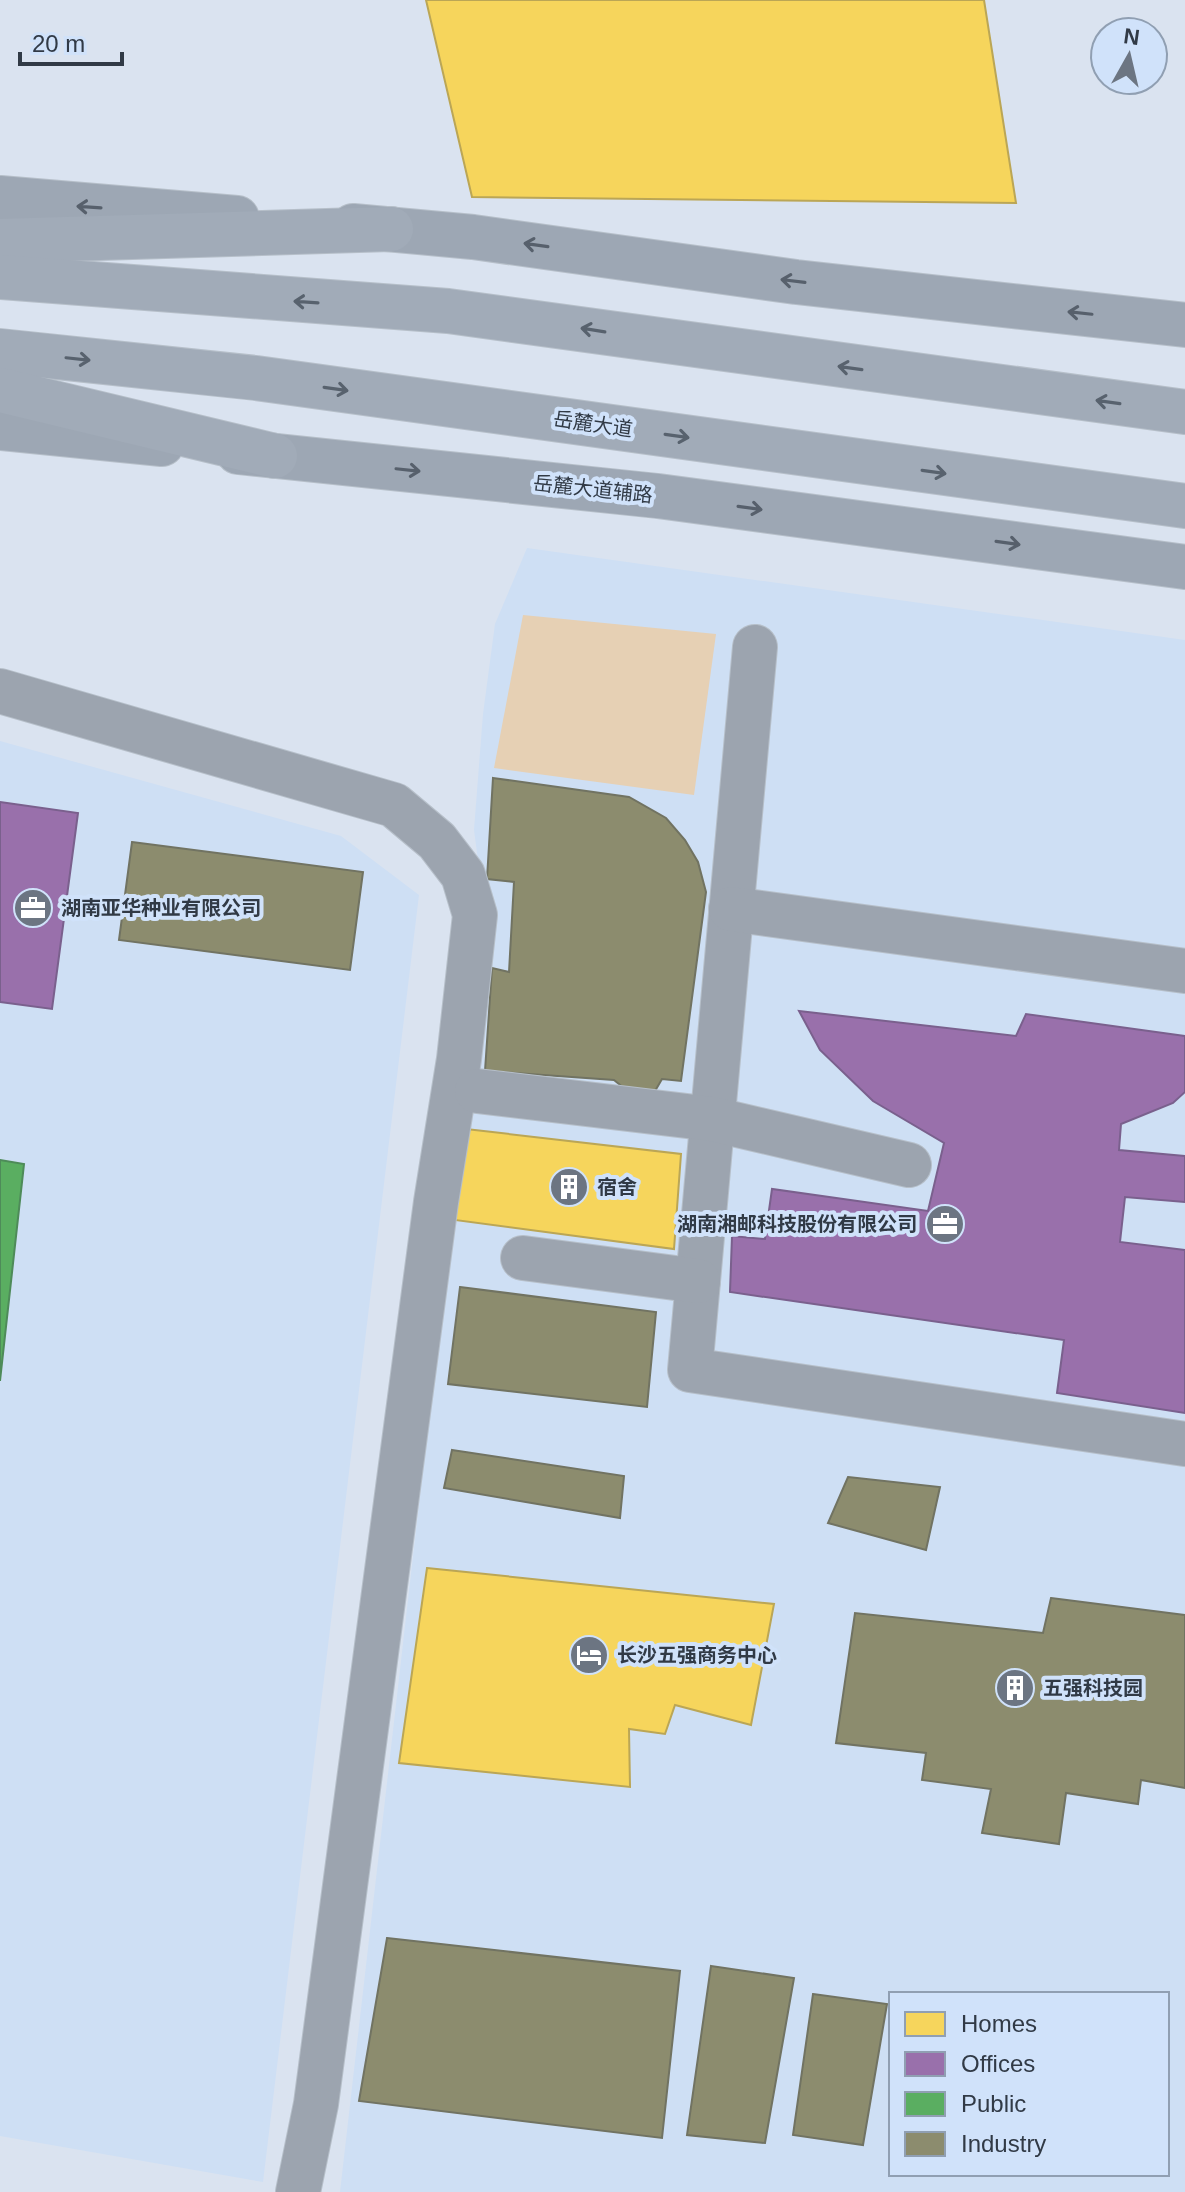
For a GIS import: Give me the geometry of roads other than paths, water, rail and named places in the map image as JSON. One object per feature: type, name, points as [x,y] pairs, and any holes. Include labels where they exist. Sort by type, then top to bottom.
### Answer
[{"type":"highway","points":[[0,241],[391,229]]},
{"type":"highway","points":[[0,277],[448,311],[1185,412]]},
{"type":"highway","name":"岳麓大道","points":[[0,351],[287,382],[1185,506]]},
{"type":"highway","points":[[0,390],[275,456]]},
{"type":"main road","points":[[0,198],[473,237],[796,282],[1185,325]]},
{"type":"main road","name":"岳麓大道辅路","points":[[0,428],[658,496],[1185,567]]},
{"type":"street","points":[[755,647],[690,1370],[1185,1444]]},
{"type":"street","points":[[0,691],[394,805],[437,841],[463,875],[475,915],[459,1059],[436,1202],[318,2089],[298,2192]]},
{"type":"street","points":[[731,909],[1185,971]]},
{"type":"street","points":[[477,1091],[712,1119],[909,1165]]},
{"type":"street","points":[[523,1258],[698,1281]]},
{"type":"place","name":"湖南亚华种业有限公司","points":[[33,908]]},
{"type":"place","name":"宿舍","points":[[569,1187]]},
{"type":"place","name":"湖南湘邮科技股份有限公司","points":[[945,1224]]},
{"type":"place","name":"长沙五强商务中心","points":[[589,1655]]},
{"type":"place","name":"五强科技园","points":[[1015,1688]]}]
